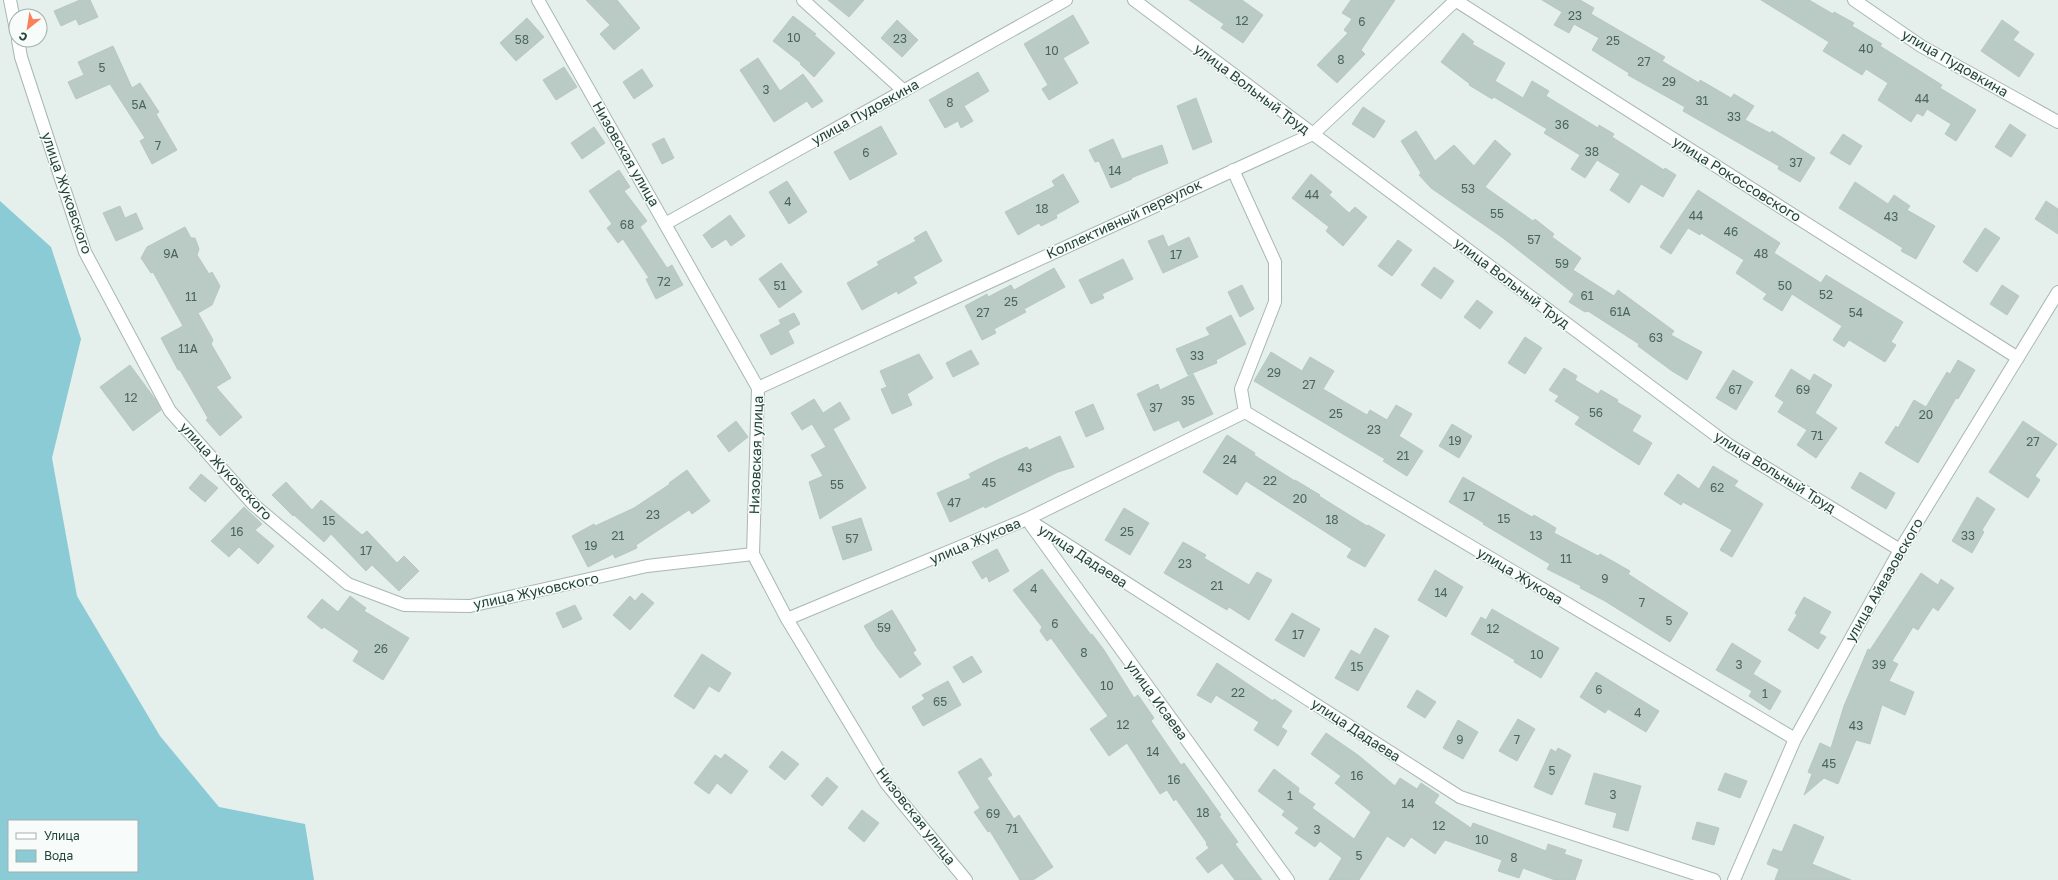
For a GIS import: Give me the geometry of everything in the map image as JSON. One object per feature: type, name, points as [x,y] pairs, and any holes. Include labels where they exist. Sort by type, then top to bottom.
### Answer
[{"type":"street","name":"Низовская улица","points":[[538,0],[758,388],[753,554],[787,619],[886,783],[966,880]]},
{"type":"street","points":[[802,0],[904,91]]},
{"type":"street","name":"улица Пудовкина","points":[[665,224],[1066,0]]},
{"type":"street","name":"улица Вольный Труд","points":[[1134,0],[1729,445],[1900,550]]},
{"type":"street","name":"Коллективный переулок","points":[[758,388],[1313,134],[1456,0]]},
{"type":"street","name":"улица Рокоссовского","points":[[1456,0],[2018,358]]},
{"type":"street","name":"улица Пудовкина","points":[[1854,0],[1921,46],[2058,122]]},
{"type":"street","name":"улица Жуковского","points":[[19,48],[21,57],[85,252],[170,411],[254,505],[348,584],[404,605],[470,606],[647,566],[753,554]]},
{"type":"street","points":[[1233,170],[1275,262],[1275,302],[1240,389],[1245,412]]},
{"type":"street","name":"улица Айвазовского","points":[[1734,880],[1796,739],[1900,550],[2058,292]]},
{"type":"street","name":"улица Жукова","points":[[787,619],[1027,519],[1245,412],[1796,739]]},
{"type":"street","name":"улица Исаева","points":[[1027,519],[1288,880]]},
{"type":"street","name":"улица Дадаева","points":[[1027,519],[1460,797],[1714,880]]},
{"type":"water","points":[[0,201],[51,247],[81,339],[52,458],[77,596],[160,736],[219,807],[305,824],[314,880],[0,880]]},
{"type":"building","points":[[80,0],[90,0],[98,17],[79,25],[76,19],[61,26],[54,11]]},
{"type":"building","points":[[586,0],[617,0],[640,28],[614,50],[600,34],[610,25]]},
{"type":"building","points":[[828,0],[864,0],[849,17]]},
{"type":"building","points":[[1189,0],[1242,0],[1263,15],[1243,43],[1221,28],[1224,24]]},
{"type":"building","points":[[1351,0],[1395,0],[1361,50],[1365,54],[1337,83],[1317,65],[1348,33],[1344,30],[1352,19],[1342,13]]},
{"type":"building","points":[[1542,0],[1580,0],[1594,8],[1591,14],[1665,57],[1662,61],[1699,83],[1700,80],[1731,98],[1734,94],[1754,106],[1745,120],[1770,133],[1772,131],[1815,158],[1800,182],[1778,169],[1779,166],[1683,111],[1685,107],[1628,75],[1629,73],[1592,50],[1599,38],[1574,24],[1569,33],[1554,25],[1562,12]]},
{"type":"building","points":[[1761,0],[1809,0],[1833,14],[1834,12],[1854,23],[1852,26],[1882,44],[1880,46],[1942,85],[1940,88],[1976,110],[1956,141],[1945,134],[1951,124],[1927,109],[1923,116],[1917,113],[1911,122],[1878,100],[1888,83],[1866,69],[1862,75],[1823,51],[1829,42]]},
{"type":"building","points":[[1073,15],[1089,43],[1063,58],[1078,83],[1049,100],[1042,89],[1048,85],[1024,44]]},
{"type":"building","points":[[793,16],[816,34],[814,35],[835,53],[814,77],[800,64],[801,63],[773,41]]},
{"type":"building","points":[[527,18],[544,37],[516,61],[500,43]]},
{"type":"building","points":[[897,20],[918,40],[902,57],[881,38]]},
{"type":"building","points":[[2002,20],[2019,32],[2013,40],[2034,54],[2019,77],[1981,51]]},
{"type":"building","points":[[1463,33],[1474,42],[1472,44],[1505,63],[1495,81],[1523,98],[1532,81],[1549,91],[1546,96],[1598,128],[1599,125],[1614,134],[1612,137],[1664,170],[1665,168],[1676,175],[1663,197],[1641,184],[1629,203],[1610,190],[1620,174],[1597,160],[1585,178],[1571,169],[1580,155],[1544,133],[1547,129],[1494,97],[1492,99],[1469,85],[1470,84],[1441,62]]},
{"type":"building","points":[[113,46],[132,88],[140,83],[159,112],[156,114],[177,150],[152,164],[140,141],[145,138],[110,84],[76,99],[68,82],[84,75],[78,62]]},
{"type":"building","points":[[758,58],[780,91],[803,74],[823,101],[812,108],[807,101],[774,122],[740,70]]},
{"type":"building","points":[[564,67],[577,87],[556,100],[543,80]]},
{"type":"building","points":[[642,69],[653,86],[634,99],[623,82]]},
{"type":"building","points":[[978,72],[989,91],[964,106],[973,121],[961,128],[958,121],[945,128],[929,100]]},
{"type":"building","points":[[1196,98],[1212,142],[1193,150],[1177,106]]},
{"type":"building","points":[[1363,107],[1385,121],[1374,138],[1352,124]]},
{"type":"building","points":[[2010,124],[2026,135],[2011,157],[1995,147]]},
{"type":"building","points":[[881,126],[897,154],[850,180],[834,152]]},
{"type":"building","points":[[594,127],[605,143],[582,159],[571,143]]},
{"type":"building","points":[[1416,131],[1435,161],[1454,145],[1474,166],[1495,140],[1511,154],[1485,187],[1533,221],[1535,219],[1554,234],[1552,237],[1581,258],[1573,270],[1614,296],[1618,290],[1674,331],[1671,335],[1702,352],[1687,380],[1638,346],[1639,344],[1588,311],[1585,312],[1569,302],[1574,294],[1503,238],[1431,188],[1419,175],[1421,173],[1401,141]]},
{"type":"building","points":[[1843,134],[1862,146],[1850,165],[1830,153]]},
{"type":"building","points":[[664,138],[674,158],[662,164],[652,144]]},
{"type":"building","points":[[1113,139],[1122,159],[1162,145],[1168,163],[1111,188],[1099,161],[1095,162],[1089,150]]},
{"type":"building","points":[[619,170],[630,187],[624,191],[647,221],[640,227],[667,268],[672,265],[683,285],[656,299],[646,279],[649,278],[623,239],[618,243],[607,228],[612,224],[589,191]]},
{"type":"building","points":[[1063,174],[1079,202],[1056,215],[1057,218],[1041,226],[1039,223],[1018,235],[1005,212],[1055,186],[1052,181]]},
{"type":"building","points":[[1311,174],[1332,192],[1329,195],[1349,213],[1355,207],[1367,217],[1343,246],[1326,231],[1329,227],[1292,198]]},
{"type":"building","points":[[787,181],[807,212],[789,224],[769,192]]},
{"type":"building","points":[[1855,182],[1888,204],[1894,195],[1910,206],[1907,210],[1935,226],[1916,259],[1901,251],[1903,248],[1839,208]]},
{"type":"building","points":[[1698,190],[1780,243],[1774,253],[1821,283],[1826,275],[1903,322],[1891,342],[1896,345],[1885,362],[1849,340],[1844,347],[1833,340],[1842,326],[1792,294],[1782,311],[1763,299],[1767,294],[1736,273],[1744,260],[1701,233],[1700,235],[1688,228],[1671,254],[1660,247]]},
{"type":"building","points":[[2046,201],[2058,209],[2058,234],[2035,219]]},
{"type":"building","points":[[120,206],[125,218],[136,213],[143,229],[116,241],[103,213]]},
{"type":"building","points":[[730,215],[745,236],[731,246],[726,239],[712,248],[703,235]]},
{"type":"building","points":[[185,227],[191,238],[195,238],[199,249],[197,255],[209,274],[212,272],[220,286],[212,305],[198,313],[213,340],[211,344],[231,378],[216,387],[242,417],[220,436],[206,420],[208,418],[180,370],[178,370],[161,338],[183,326],[153,272],[151,273],[141,258],[147,247]]},
{"type":"building","points":[[1985,228],[2000,238],[1977,272],[1963,262]]},
{"type":"building","points":[[926,231],[942,261],[913,277],[917,283],[898,294],[897,291],[862,310],[847,283],[879,265],[877,262],[916,241],[914,238]]},
{"type":"building","points":[[1163,235],[1168,247],[1189,237],[1198,257],[1163,273],[1148,241]]},
{"type":"building","points":[[1398,240],[1412,250],[1392,276],[1378,266]]},
{"type":"building","points":[[1123,259],[1133,279],[1102,294],[1104,298],[1091,304],[1079,280]]},
{"type":"building","points":[[781,263],[802,292],[779,308],[759,279]]},
{"type":"building","points":[[1434,267],[1454,281],[1441,299],[1421,285]]},
{"type":"building","points":[[1054,268],[1065,287],[1024,309],[1026,312],[994,329],[996,333],[982,340],[965,306],[987,294],[988,297],[1011,285],[1014,290]]},
{"type":"building","points":[[1242,285],[1254,309],[1240,317],[1228,292]]},
{"type":"building","points":[[2002,285],[2019,296],[2007,315],[1990,304]]},
{"type":"building","points":[[1477,300],[1493,312],[1480,329],[1464,317]]},
{"type":"building","points":[[794,313],[800,324],[788,331],[794,343],[771,355],[760,335],[781,324],[779,320]]},
{"type":"building","points":[[1231,315],[1246,344],[1216,360],[1217,363],[1188,375],[1176,349],[1210,335],[1206,328]]},
{"type":"building","points":[[1525,337],[1542,348],[1525,374],[1508,363]]},
{"type":"building","points":[[971,350],[979,364],[953,377],[946,363]]},
{"type":"building","points":[[1271,352],[1302,371],[1310,357],[1334,371],[1323,389],[1367,415],[1370,410],[1387,420],[1396,405],[1412,414],[1399,436],[1423,451],[1407,476],[1383,461],[1385,459],[1254,381]]},
{"type":"building","points":[[919,354],[933,378],[907,394],[912,405],[892,414],[881,389],[887,387],[880,371]]},
{"type":"building","points":[[1958,360],[1975,370],[1958,399],[1956,398],[1918,463],[1885,443],[1896,426],[1898,428],[1914,400],[1926,407],[1947,372],[1950,374]]},
{"type":"building","points":[[130,365],[155,399],[161,410],[133,431],[100,387]]},
{"type":"building","points":[[1564,368],[1577,376],[1575,380],[1598,394],[1601,390],[1618,400],[1617,402],[1641,416],[1632,431],[1652,443],[1639,465],[1575,424],[1580,417],[1555,401],[1559,396],[1549,390]]},
{"type":"building","points":[[1791,369],[1810,381],[1814,374],[1832,385],[1815,413],[1837,428],[1816,458],[1797,445],[1807,430],[1778,412],[1784,402],[1775,396]]},
{"type":"building","points":[[1733,370],[1753,382],[1736,410],[1716,398]]},
{"type":"building","points":[[1193,374],[1213,414],[1183,428],[1179,420],[1154,431],[1137,394],[1158,384],[1160,390]]},
{"type":"building","points":[[814,399],[823,413],[840,402],[850,419],[833,429],[866,488],[820,519],[809,482],[823,476],[811,455],[826,447],[812,424],[802,430],[791,413]]},
{"type":"building","points":[[1093,404],[1104,429],[1086,437],[1075,412]]},
{"type":"building","points":[[736,421],[748,437],[729,452],[717,436]]},
{"type":"building","points":[[2023,421],[2057,444],[2035,476],[2040,480],[2028,498],[1989,472]]},
{"type":"building","points":[[1452,424],[1472,436],[1459,458],[1439,446]]},
{"type":"building","points":[[1227,435],[1255,453],[1254,455],[1295,481],[1320,495],[1319,496],[1367,526],[1368,525],[1385,535],[1365,567],[1347,557],[1352,549],[1246,481],[1237,495],[1203,472]]},
{"type":"building","points":[[1060,436],[1074,467],[1058,472],[985,508],[984,506],[950,522],[937,493],[971,478],[969,474],[997,460],[1027,447],[1029,450]]},
{"type":"building","points":[[1713,466],[1738,481],[1734,486],[1763,504],[1732,557],[1720,550],[1732,530],[1683,502],[1681,505],[1664,494],[1678,474],[1699,489]]},
{"type":"building","points":[[687,470],[710,501],[692,514],[689,510],[636,545],[637,548],[615,558],[613,554],[588,567],[572,536],[594,524],[595,526],[634,508],[670,484],[669,483]]},
{"type":"building","points":[[1860,472],[1895,493],[1886,509],[1851,488]]},
{"type":"building","points":[[201,474],[218,488],[205,502],[189,488]]},
{"type":"building","points":[[1463,477],[1532,517],[1534,515],[1556,528],[1554,533],[1598,556],[1600,554],[1630,571],[1628,574],[1688,613],[1670,642],[1605,601],[1580,588],[1581,586],[1547,569],[1550,564],[1449,502]]},
{"type":"building","points":[[286,482],[312,510],[321,500],[362,535],[367,531],[397,563],[404,556],[419,571],[399,591],[372,565],[366,571],[331,534],[324,542],[294,515],[293,516],[272,495]]},
{"type":"building","points":[[1977,497],[1995,509],[1982,530],[1984,532],[1972,553],[1952,541]]},
{"type":"building","points":[[244,507],[262,524],[255,530],[274,546],[258,564],[239,547],[229,557],[211,541]]},
{"type":"building","points":[[1124,508],[1149,523],[1130,555],[1105,540]]},
{"type":"building","points":[[861,518],[872,550],[843,560],[832,527]]},
{"type":"building","points":[[1183,542],[1206,555],[1204,558],[1249,585],[1257,572],[1272,580],[1249,620],[1229,607],[1227,610],[1164,573]]},
{"type":"building","points":[[997,549],[1009,571],[989,582],[987,576],[982,579],[972,562]]},
{"type":"building","points":[[1042,569],[1091,635],[1092,634],[1104,650],[1134,698],[1138,695],[1154,718],[1151,721],[1181,765],[1184,763],[1221,815],[1219,816],[1238,842],[1235,844],[1262,880],[1235,880],[1222,863],[1208,873],[1196,858],[1209,848],[1206,844],[1207,843],[1176,799],[1174,801],[1167,790],[1160,794],[1127,743],[1109,756],[1090,729],[1108,716],[1051,638],[1047,641],[1040,631],[1042,627],[1013,590]]},
{"type":"building","points":[[1435,570],[1463,587],[1446,617],[1418,600]]},
{"type":"building","points":[[1921,573],[1938,585],[1941,579],[1954,588],[1938,611],[1933,607],[1918,630],[1913,627],[1892,661],[1898,664],[1889,681],[1914,692],[1905,715],[1882,705],[1870,744],[1856,740],[1838,784],[1824,778],[1804,795],[1812,774],[1808,772],[1820,743],[1831,748],[1844,706],[1868,649],[1870,650]]},
{"type":"building","points":[[642,593],[654,603],[630,630],[613,615],[630,596],[635,601]]},
{"type":"building","points":[[350,596],[366,608],[364,611],[409,638],[383,680],[353,661],[359,651],[324,627],[322,629],[307,617],[322,599],[338,612]]},
{"type":"building","points":[[1804,597],[1831,612],[1819,633],[1826,637],[1818,649],[1788,630],[1797,615],[1795,613]]},
{"type":"building","points":[[575,605],[582,619],[563,628],[556,613]]},
{"type":"building","points":[[1492,609],[1559,648],[1541,678],[1514,662],[1515,660],[1471,634],[1481,617],[1486,620]]},
{"type":"building","points":[[892,610],[916,650],[913,653],[921,664],[900,678],[876,646],[864,626]]},
{"type":"building","points":[[1292,613],[1320,629],[1304,657],[1275,640]]},
{"type":"building","points":[[1375,628],[1389,636],[1358,691],[1335,678],[1351,650],[1360,655]]},
{"type":"building","points":[[1732,643],[1761,661],[1753,674],[1781,691],[1770,710],[1749,696],[1752,691],[1716,670]]},
{"type":"building","points":[[702,654],[731,673],[719,692],[709,686],[694,709],[674,696]]},
{"type":"building","points":[[972,656],[982,672],[963,683],[953,667]]},
{"type":"building","points":[[1217,663],[1273,701],[1274,699],[1292,711],[1281,727],[1287,731],[1278,746],[1254,730],[1259,722],[1216,695],[1211,703],[1197,695]]},
{"type":"building","points":[[1596,672],[1659,711],[1646,732],[1608,709],[1605,713],[1580,697]]},
{"type":"building","points":[[948,681],[961,705],[923,726],[912,707],[925,699],[922,695]]},
{"type":"building","points":[[1417,690],[1436,702],[1425,718],[1407,707]]},
{"type":"building","points":[[1518,719],[1535,729],[1517,761],[1499,751]]},
{"type":"building","points":[[1458,720],[1478,732],[1463,759],[1443,748]]},
{"type":"building","points":[[1326,733],[1358,755],[1395,786],[1400,778],[1417,789],[1421,783],[1439,795],[1434,803],[1471,828],[1473,823],[1546,851],[1548,844],[1566,850],[1564,854],[1582,860],[1575,880],[1555,880],[1523,868],[1519,878],[1498,871],[1502,860],[1445,840],[1435,854],[1411,837],[1404,847],[1387,836],[1359,880],[1329,880],[1342,858],[1320,841],[1315,847],[1295,833],[1299,828],[1282,815],[1285,811],[1258,791],[1274,769],[1299,788],[1298,792],[1315,804],[1312,808],[1354,839],[1371,812],[1335,783],[1341,776],[1311,754]]},
{"type":"building","points":[[1558,748],[1571,755],[1552,795],[1534,787],[1551,749],[1556,752]]},
{"type":"building","points":[[782,751],[799,764],[785,780],[769,767]]},
{"type":"building","points":[[725,754],[748,771],[731,794],[717,783],[709,794],[694,783],[715,755],[721,759]]},
{"type":"building","points":[[981,758],[992,775],[987,778],[1014,819],[1019,815],[1053,867],[1033,880],[1020,880],[990,831],[988,832],[974,812],[980,808],[958,772]]},
{"type":"building","points":[[1594,773],[1641,786],[1628,831],[1613,827],[1617,813],[1585,804]]},
{"type":"building","points":[[1725,773],[1747,781],[1740,798],[1718,790]]},
{"type":"building","points":[[827,777],[838,787],[822,806],[811,796]]},
{"type":"building","points":[[862,810],[879,823],[864,842],[848,828]]},
{"type":"building","points":[[1697,822],[1719,828],[1714,845],[1692,839]]},
{"type":"building","points":[[1794,824],[1824,837],[1812,864],[1851,880],[1775,880],[1779,869],[1767,864],[1773,849],[1782,852]]}]
